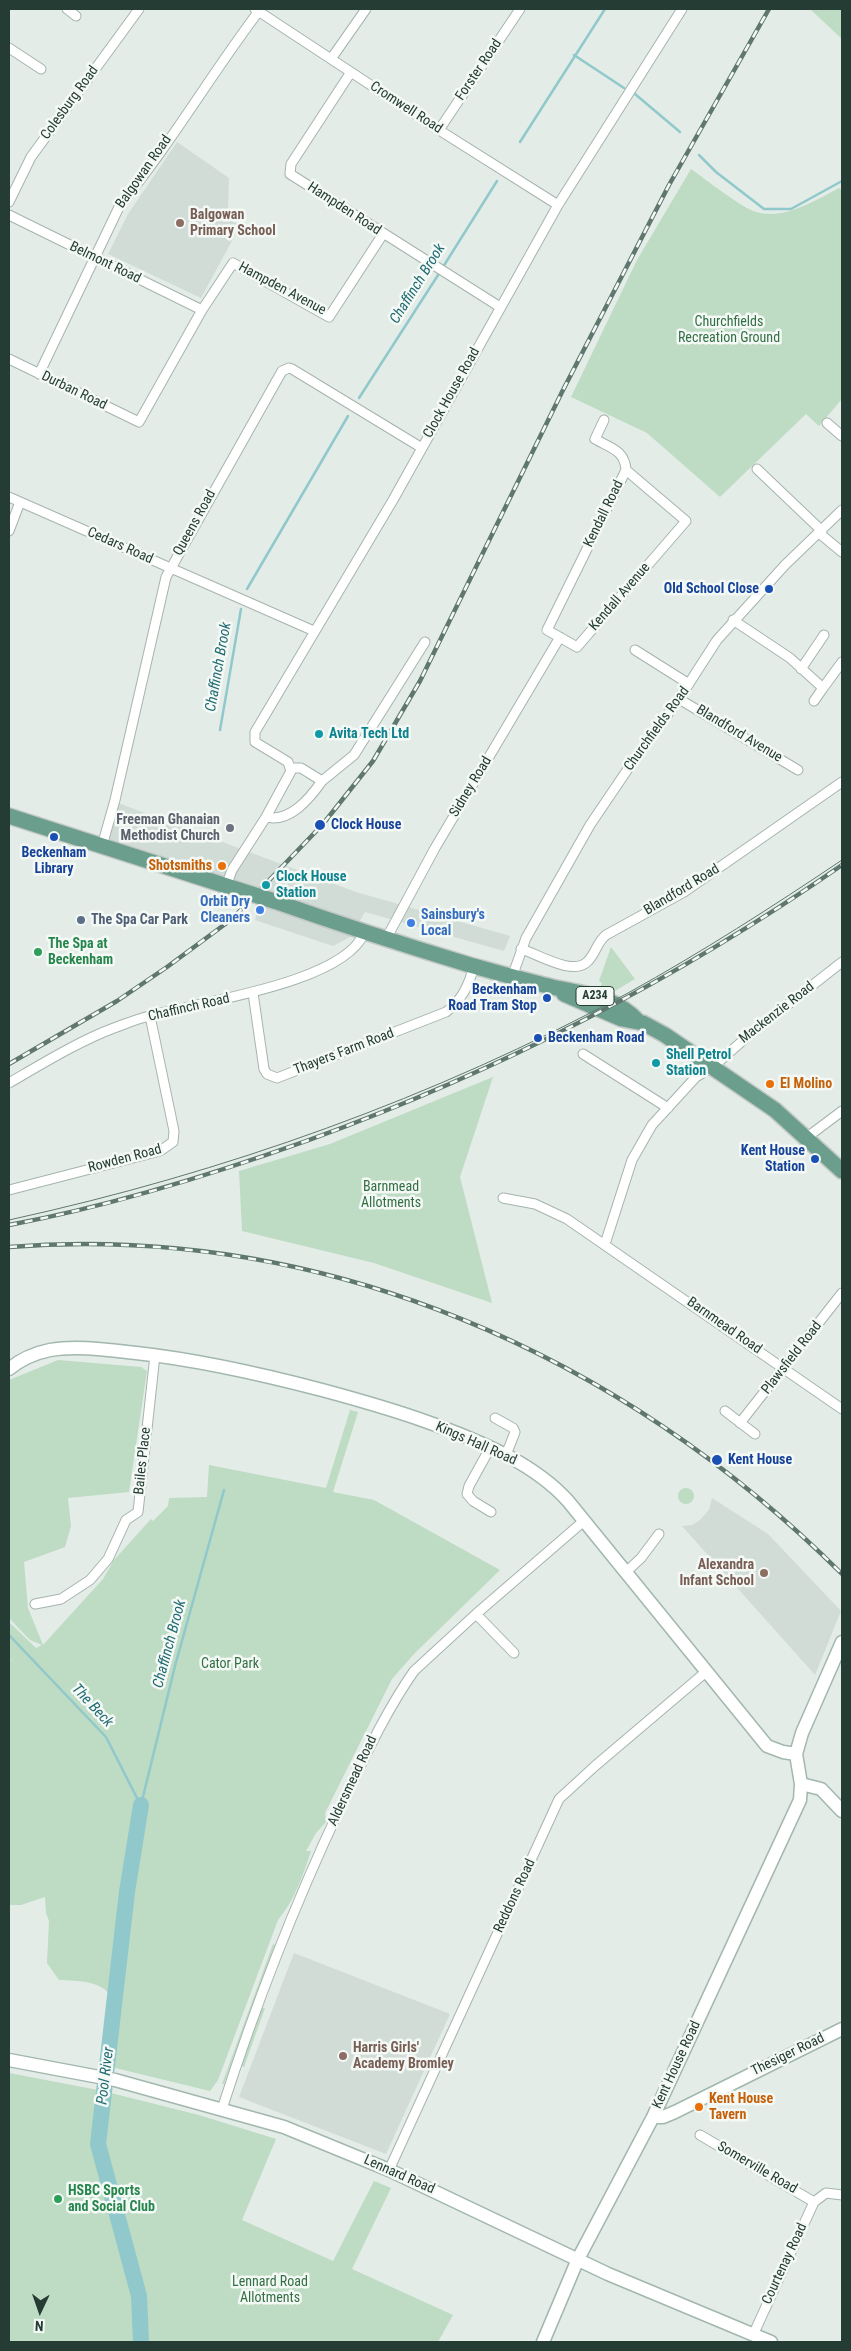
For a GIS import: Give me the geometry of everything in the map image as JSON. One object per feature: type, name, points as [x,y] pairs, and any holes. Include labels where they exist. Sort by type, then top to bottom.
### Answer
[{"type":"main road","name":"A234","points":[[9,816],[274,901],[364,933],[512,977],[546,986],[588,993],[627,1010],[638,1021],[666,1035],[714,1066],[775,1110],[842,1171]]},
{"type":"street","points":[[67,9],[76,16]]},
{"type":"street","name":"Colesburg Road","points":[[9,202],[31,157],[139,9]]},
{"type":"street","points":[[331,59],[366,9]]},
{"type":"street","name":"Forster Road","points":[[439,130],[520,9]]},
{"type":"street","name":"Clock House Road","points":[[322,781],[301,768],[291,768],[288,762],[255,742],[254,736],[422,448],[558,205],[682,9]]},
{"type":"street","name":"Cromwell Road","points":[[257,10],[439,130],[558,205]]},
{"type":"street","name":"Balgowan Road","points":[[39,374],[120,205],[138,183],[257,10]]},
{"type":"street","points":[[9,48],[41,69]]},
{"type":"street","name":"Hampden Road","points":[[351,72],[289,170],[294,177],[500,306]]},
{"type":"street","name":"Belmont Road","points":[[9,215],[202,310]]},
{"type":"street","name":"Hampden Avenue","points":[[139,422],[202,310],[233,263],[329,316],[383,234]]},
{"type":"street","name":"Durban Road","points":[[9,359],[139,422]]},
{"type":"street","name":"Queens Road","points":[[102,846],[115,800],[163,587],[170,568],[279,374],[285,368],[292,369],[422,448]]},
{"type":"street","points":[[604,420],[594,439],[622,454],[626,460],[626,470]]},
{"type":"street","points":[[827,423],[842,436]]},
{"type":"street","points":[[757,469],[842,552]]},
{"type":"street","name":"Kendall Road","points":[[547,630],[626,470],[686,521]]},
{"type":"street","name":"Cedars Road","points":[[9,497],[314,631]]},
{"type":"street","points":[[9,531],[20,502]]},
{"type":"street","name":"Churchfields Road","points":[[512,977],[521,949],[531,928],[590,825],[636,757],[680,699],[717,640],[733,620],[785,565],[842,510]]},
{"type":"street","name":"Kendall Avenue","points":[[547,630],[577,647],[686,521]]},
{"type":"street","points":[[733,620],[790,658],[823,688]]},
{"type":"street","points":[[801,669],[824,635]]},
{"type":"street","name":"Sidney Road","points":[[386,939],[435,848],[560,637]]},
{"type":"street","points":[[266,817],[283,817],[299,808],[310,798],[322,781],[354,755],[425,642]]},
{"type":"street","points":[[635,650],[689,684]]},
{"type":"street","points":[[814,701],[842,662]]},
{"type":"street","name":"Blandford Avenue","points":[[680,699],[798,770]]},
{"type":"street","points":[[232,888],[232,870],[266,817],[290,775],[291,768]]},
{"type":"street","name":"Blandford Road","points":[[521,949],[570,968],[582,966],[589,961],[598,943],[606,935],[684,892],[842,782]]},
{"type":"street","name":"Chaffinch Road","points":[[9,1082],[110,1030],[150,1016],[253,993],[301,977],[327,965],[355,948],[364,933]]},
{"type":"street","name":"Mackenzie Road","points":[[714,1066],[748,1036],[842,962]]},
{"type":"street","name":"Thayers Farm Road","points":[[253,993],[264,1069],[267,1074],[277,1078],[446,1012],[457,1004],[474,966]]},
{"type":"street","name":"Rowden Road","points":[[9,1190],[160,1151],[173,1142],[174,1131],[150,1016]]},
{"type":"street","points":[[582,1054],[668,1108]]},
{"type":"street","points":[[605,1244],[632,1160],[652,1125],[696,1077],[714,1066]]},
{"type":"street","points":[[806,1138],[842,1111]]},
{"type":"street","name":"Barnmead Road","points":[[503,1198],[536,1204],[567,1218],[842,1408]]},
{"type":"street","name":"Plawsfield Road","points":[[740,1423],[842,1293]]},
{"type":"street","name":"Kings Hall Road","points":[[9,1370],[31,1356],[51,1350],[76,1348],[155,1355],[258,1374],[358,1399],[409,1416],[506,1455],[538,1474],[556,1488],[585,1520],[767,1746],[783,1752],[796,1754]]},
{"type":"street","name":"Bailes Place","points":[[35,1604],[61,1599],[90,1580],[108,1559],[126,1520],[138,1512],[155,1355]]},
{"type":"street","points":[[725,1411],[755,1434]]},
{"type":"street","points":[[495,1418],[513,1428],[516,1432],[506,1455]]},
{"type":"street","points":[[490,1448],[469,1486],[467,1494],[473,1501],[491,1512]]},
{"type":"street","name":"Aldersmead Road","points":[[222,2109],[263,1991],[306,1880],[381,1724],[414,1671],[476,1614],[585,1520]]},
{"type":"street","points":[[626,1572],[641,1558],[660,1534]]},
{"type":"street","points":[[476,1614],[514,1653]]},
{"type":"street","points":[[842,1642],[802,1733],[796,1754],[801,1784],[821,1789],[842,1811]]},
{"type":"street","name":"Reddons Road","points":[[389,2170],[559,1799],[707,1671]]},
{"type":"street","name":"Kent House Road","points":[[543,2342],[578,2259],[653,2118],[800,1800],[801,1784]]},
{"type":"street","name":"Thesiger Road","points":[[653,2118],[663,2117],[675,2112],[842,2029]]},
{"type":"street","name":"Lennard Road","points":[[9,2060],[115,2080],[284,2127],[389,2170],[664,2298],[772,2342]]},
{"type":"street","name":"Somerville Road","points":[[700,2135],[817,2199]]},
{"type":"street","points":[[817,2199],[834,2192],[842,2195]]},
{"type":"street","name":"Courtenay Road","points":[[753,2334],[817,2199]]},
{"type":"shaded area","name":"Balgowan Primary School","points":[[177,142],[229,178],[228,212],[232,220],[240,226],[201,298],[108,254],[128,214]]},
{"type":"shaded area","points":[[118,803],[356,892],[510,936],[504,951],[365,912],[350,937],[333,946],[255,920],[263,892],[107,840]]},
{"type":"shaded area","name":"Alexandra Infant School","points":[[712,1498],[768,1534],[841,1611],[815,1675],[682,1526],[692,1525],[700,1520],[709,1510]]},
{"type":"shaded area","name":"Harris Girls' Academy Bromley","points":[[294,1953],[450,2014],[386,2154],[239,2097]]},
{"type":"green space","points":[[810,9],[842,9],[842,39]]},
{"type":"green space","name":"Churchfields Recreation Ground","points":[[691,169],[742,205],[756,212],[767,214],[799,208],[839,188],[842,190],[842,399],[819,426],[806,414],[720,497],[647,433],[571,397],[637,260]]},
{"type":"green space","points":[[611,947],[635,979],[613,992],[601,986],[602,983],[599,981]]},
{"type":"green space","name":"Barnmead Allotments","points":[[493,1077],[460,1177],[492,1303],[374,1263],[242,1231],[239,1171],[330,1144]]},
{"type":"green space","name":"Cator Park","points":[[58,1360],[141,1367],[147,1371],[129,1492],[68,1498],[71,1526],[65,1547],[24,1562],[28,1608],[43,1645],[103,1579],[114,1560],[151,1519],[153,1521],[168,1506],[169,1498],[207,1497],[209,1465],[326,1488],[350,1410],[358,1412],[333,1492],[374,1500],[500,1570],[414,1654],[392,1679],[325,1813],[326,1822],[316,1833],[306,1851],[311,1851],[301,1879],[289,1905],[278,1920],[218,2080],[210,2091],[103,2065],[113,1999],[109,1993],[97,1985],[82,1981],[59,1980],[47,1963],[49,1921],[46,1913],[45,1897],[21,1905],[9,1905],[9,1662],[15,1657],[9,1661],[9,1622],[36,1648],[42,1645],[30,1640],[9,1618],[9,1380]],"holes":[[[137,1821],[126,1908],[122,1901],[131,1837],[133,1838]]]},
{"type":"green space","points":[[683,1488],[689,1488],[694,1493],[692,1502],[683,1504],[678,1499],[678,1493]]},
{"type":"green space","points":[[273,1944],[275,1945],[224,2084],[222,2084]]},
{"type":"green space","points":[[261,2008],[265,2008],[244,2067],[241,2066]]},
{"type":"green space","name":"Lennard Road Allotments","points":[[9,2073],[98,2090],[94,2153],[125,2262],[99,2144],[107,2092],[199,2115],[276,2139],[242,2220],[333,2261],[374,2181],[391,2188],[352,2269],[453,2315],[438,2342],[136,2342],[135,2303],[129,2281],[134,2311],[134,2342],[9,2342]]},
{"type":"waterway","name":"Chaffinch Brook","points":[[520,142],[605,9]]},
{"type":"waterway","points":[[574,55],[624,88]]},
{"type":"waterway","points":[[635,94],[680,132]]},
{"type":"waterway","points":[[699,155],[716,172],[764,209],[791,209],[842,181]]},
{"type":"waterway","name":"Chaffinch Brook","points":[[443,267],[497,181]]},
{"type":"waterway","name":"Chaffinch Brook","points":[[359,398],[440,272]]},
{"type":"waterway","name":"Chaffinch Brook","points":[[247,589],[348,416]]},
{"type":"waterway","name":"Chaffinch Brook","points":[[220,730],[241,609]]},
{"type":"waterway","name":"Chaffinch Brook","points":[[141,1805],[175,1666],[224,1490]]},
{"type":"waterway","name":"The Beck","points":[[9,1635],[106,1737],[140,1804]]},
{"type":"waterway","name":"Pool River","points":[[141,1805],[127,1892],[98,2144],[139,2296],[141,2342]]},
{"type":"tram line","points":[[9,1220],[89,1201],[248,1155],[404,1099],[555,1031],[628,993],[683,962],[842,860]]},
{"type":"railway","points":[[9,1064],[117,1001],[232,919],[323,824],[373,761],[420,681],[562,392],[669,185],[769,9]]},
{"type":"railway","points":[[9,1225],[123,1199],[235,1165],[309,1140],[449,1084],[584,1020],[651,984],[715,947],[842,865]]},
{"type":"railway","points":[[9,1247],[126,1245],[241,1257],[352,1282],[460,1319],[564,1367],[663,1426],[756,1496],[842,1574]]},
{"type":"place","name":"Balgowan Primary School","points":[[180,223]]},
{"type":"place","name":"Old School Close","points":[[769,589]]},
{"type":"place","name":"Avita Tech Ltd","points":[[319,734]]},
{"type":"place","name":"Clock House","points":[[320,825]]},
{"type":"place","name":"Freeman Ghanaian Methodist Church","points":[[230,828]]},
{"type":"place","name":"Beckenham Library","points":[[54,837]]},
{"type":"place","name":"Shotsmiths","points":[[222,866]]},
{"type":"place","name":"Clock House Station","points":[[266,885]]},
{"type":"place","name":"Orbit Dry Cleaners","points":[[260,910]]},
{"type":"place","name":"The Spa Car Park","points":[[81,920]]},
{"type":"place","name":"Sainsbury's Local","points":[[411,923]]},
{"type":"place","name":"The Spa at Beckenham","points":[[38,952]]},
{"type":"place","name":"Beckenham Road Tram Stop","points":[[547,998]]},
{"type":"place","name":"Beckenham Road","points":[[538,1038]]},
{"type":"place","name":"Shell Petrol Station","points":[[656,1063]]},
{"type":"place","name":"El Molino","points":[[770,1084]]},
{"type":"place","name":"Kent House Station","points":[[815,1159]]},
{"type":"place","name":"Kent House","points":[[717,1460]]},
{"type":"place","name":"Alexandra Infant School","points":[[764,1573]]},
{"type":"place","name":"Harris Girls' Academy Bromley","points":[[343,2056]]},
{"type":"place","name":"Kent House Tavern","points":[[699,2107]]},
{"type":"place","name":"HSBC Sports and Social Club","points":[[58,2199]]}]
